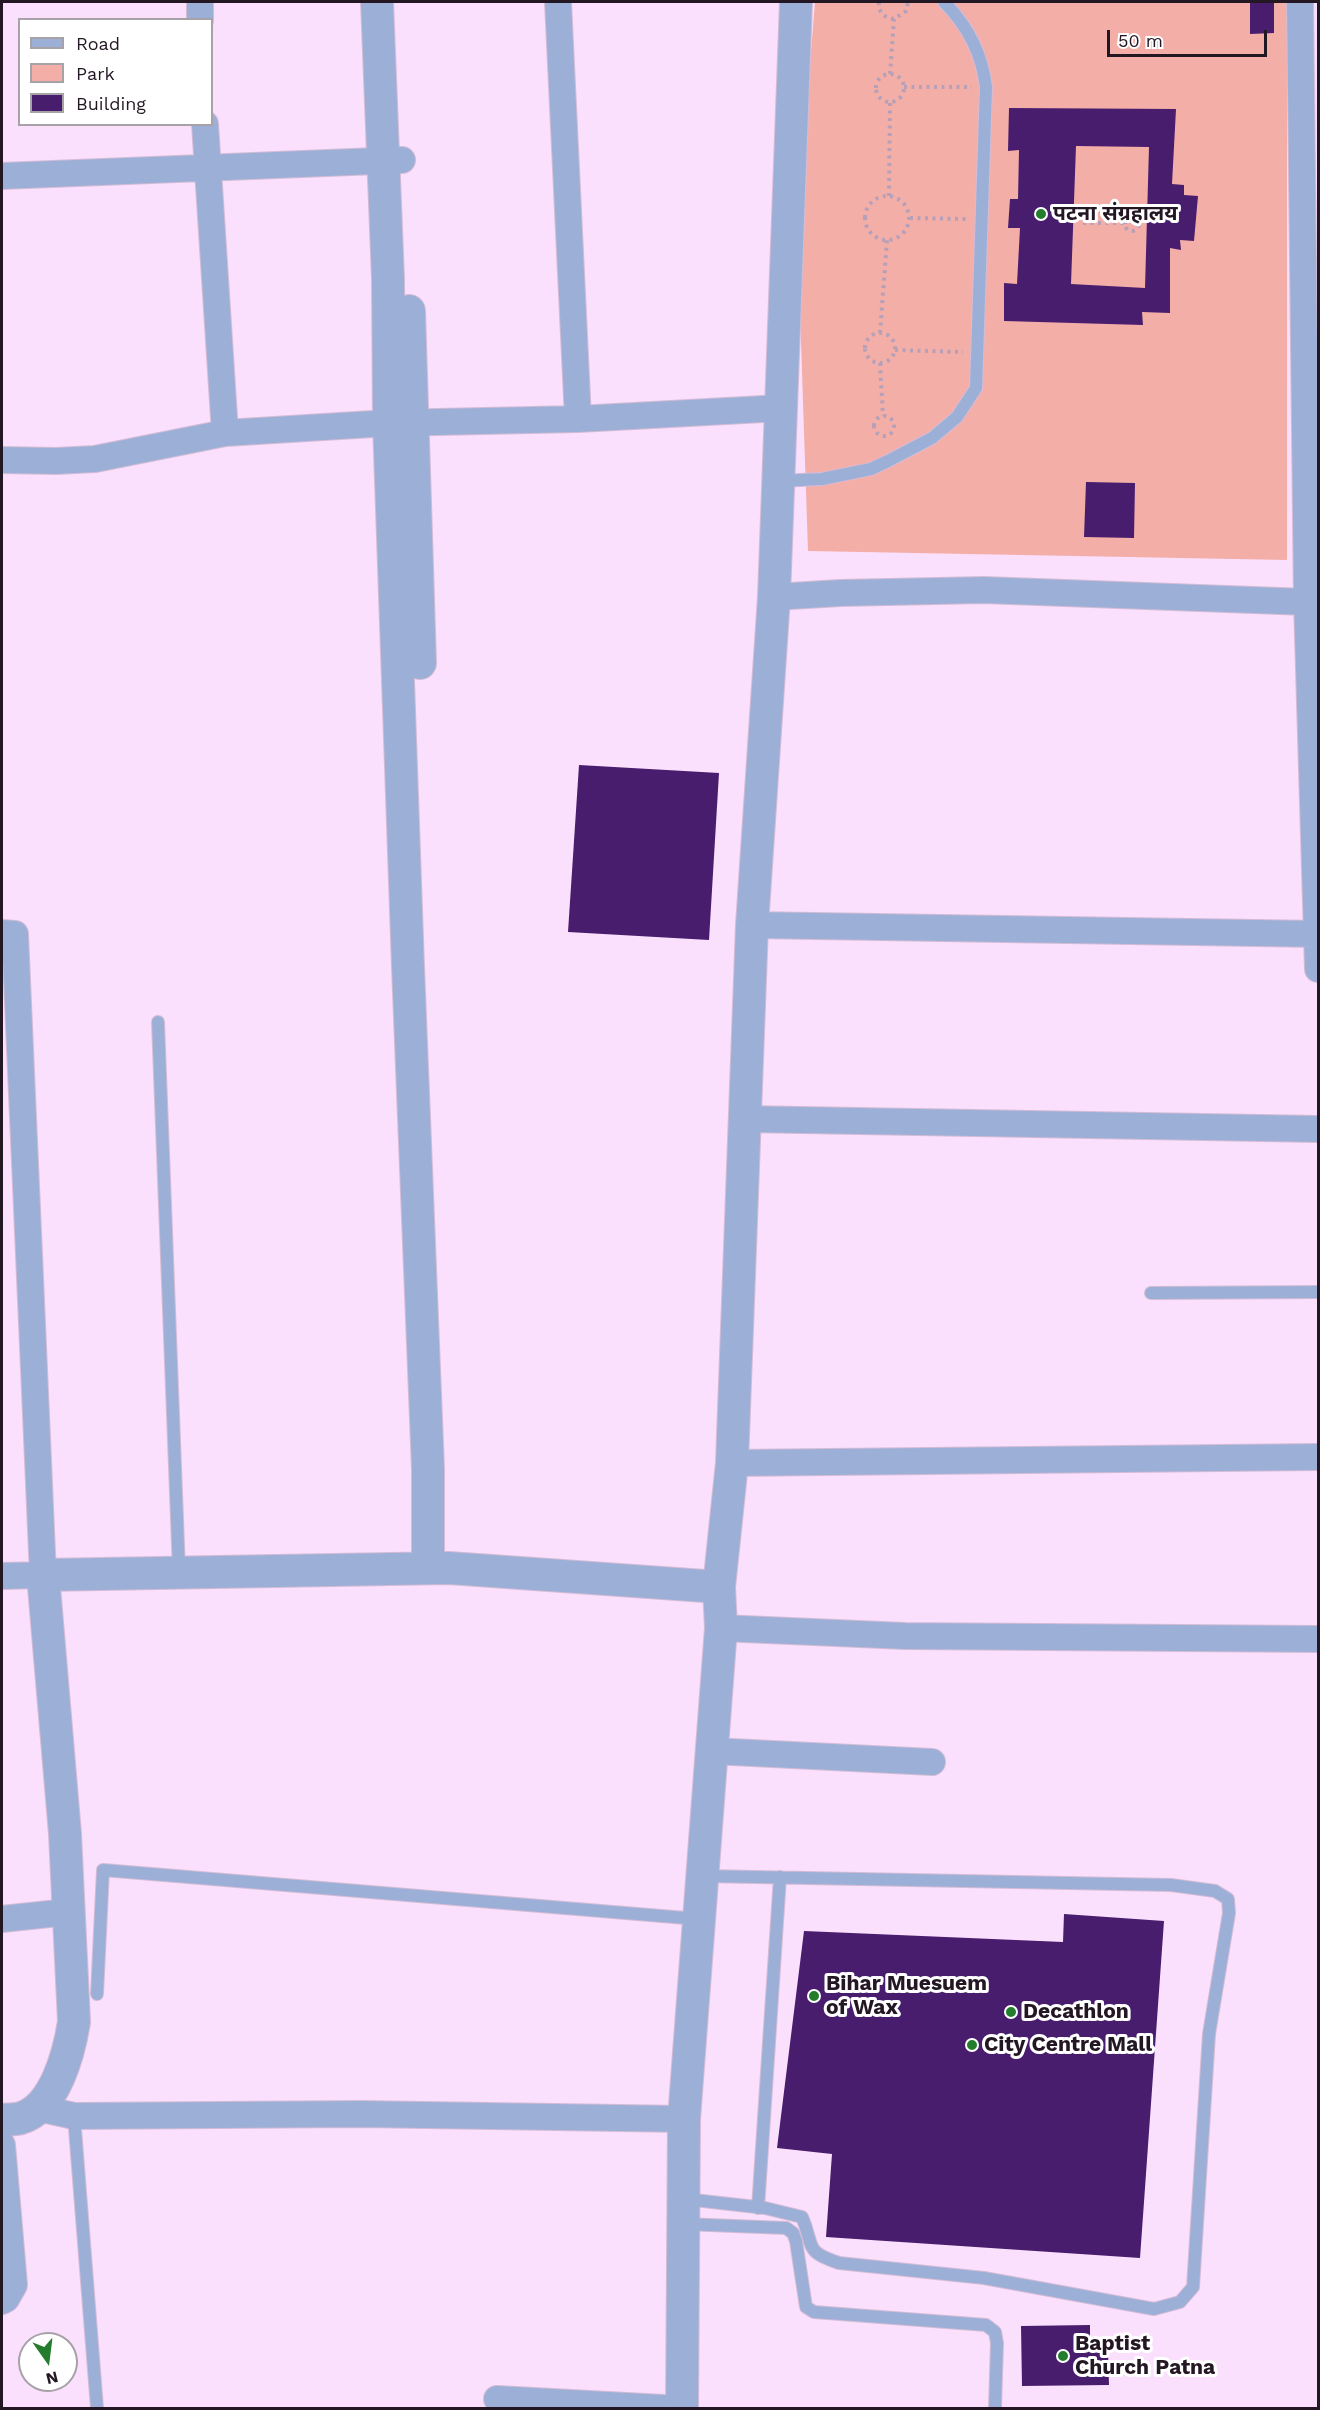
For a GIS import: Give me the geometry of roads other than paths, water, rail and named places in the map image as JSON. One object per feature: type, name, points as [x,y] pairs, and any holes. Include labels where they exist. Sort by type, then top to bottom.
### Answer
[{"type":"street","points":[[200,2],[200,18]]},
{"type":"street","points":[[377,2],[392,151],[430,1253],[428,1469],[438,1568]]},
{"type":"street","points":[[392,151],[398,2]]},
{"type":"street","points":[[558,2],[578,419]]},
{"type":"street","points":[[682,2409],[684,2119],[721,1628],[719,1587],[732,1462],[752,925],[774,597],[796,2]]},
{"type":"street","points":[[1300,2],[1310,95],[1311,366],[1307,602],[1318,969]]},
{"type":"street","points":[[206,126],[225,433]]},
{"type":"street","points":[[2,176],[207,168],[392,151]]},
{"type":"street","points":[[2,460],[94,459],[225,433],[402,423],[578,419],[782,408]]},
{"type":"street","points":[[774,597],[984,590],[1307,602]]},
{"type":"street","points":[[752,925],[1318,934]]},
{"type":"street","points":[[2,933],[15,934],[43,1575],[65,1834],[75,2001],[70,2050],[49,2094],[38,2108],[21,2118],[2,2120]]},
{"type":"street","points":[[744,1119],[1318,1129]]},
{"type":"street","points":[[732,1462],[1318,1457]]},
{"type":"street","points":[[2,1576],[438,1568],[719,1587]]},
{"type":"street","points":[[721,1628],[905,1636],[1318,1639]]},
{"type":"street","points":[[712,1751],[933,1761]]},
{"type":"street","points":[[2,1918],[68,1912]]},
{"type":"street","points":[[38,2108],[74,2116],[360,2114],[684,2119]]},
{"type":"street","points":[[2,2145],[14,2285],[6,2299],[2,2301]]},
{"type":"street","points":[[497,2399],[664,2409]]},
{"type":"lane","points":[[779,481],[822,479],[872,469],[933,438],[957,417],[976,388],[986,87],[983,65],[969,31],[944,2]]},
{"type":"lane","points":[[158,1022],[179,1573]]},
{"type":"lane","points":[[1151,1293],[1318,1292]]},
{"type":"lane","points":[[97,1994],[102,1870],[699,1919]]},
{"type":"lane","points":[[683,2212],[759,2208],[802,2217],[810,2246],[818,2256],[839,2263],[984,2278],[1154,2309],[1180,2302],[1193,2287],[1209,2034],[1229,1913],[1228,1899],[1215,1891],[1171,1885],[702,1876]]},
{"type":"lane","points":[[759,2208],[780,1877]]},
{"type":"lane","points":[[74,2116],[97,2409]]},
{"type":"lane","points":[[683,2212],[786,2228],[793,2233],[806,2307],[814,2312],[986,2325],[995,2332],[997,2343],[995,2409]]},
{"type":"place","name":"पटना संग्रहालय","points":[[1041,214]]},
{"type":"place","name":"Bihar Muesuem of Wax","points":[[814,1996]]},
{"type":"place","name":"Decathlon","points":[[1011,2012]]},
{"type":"place","name":"City Centre Mall","points":[[972,2045]]},
{"type":"place","name":"Baptist Church Patna","points":[[1063,2356]]}]
